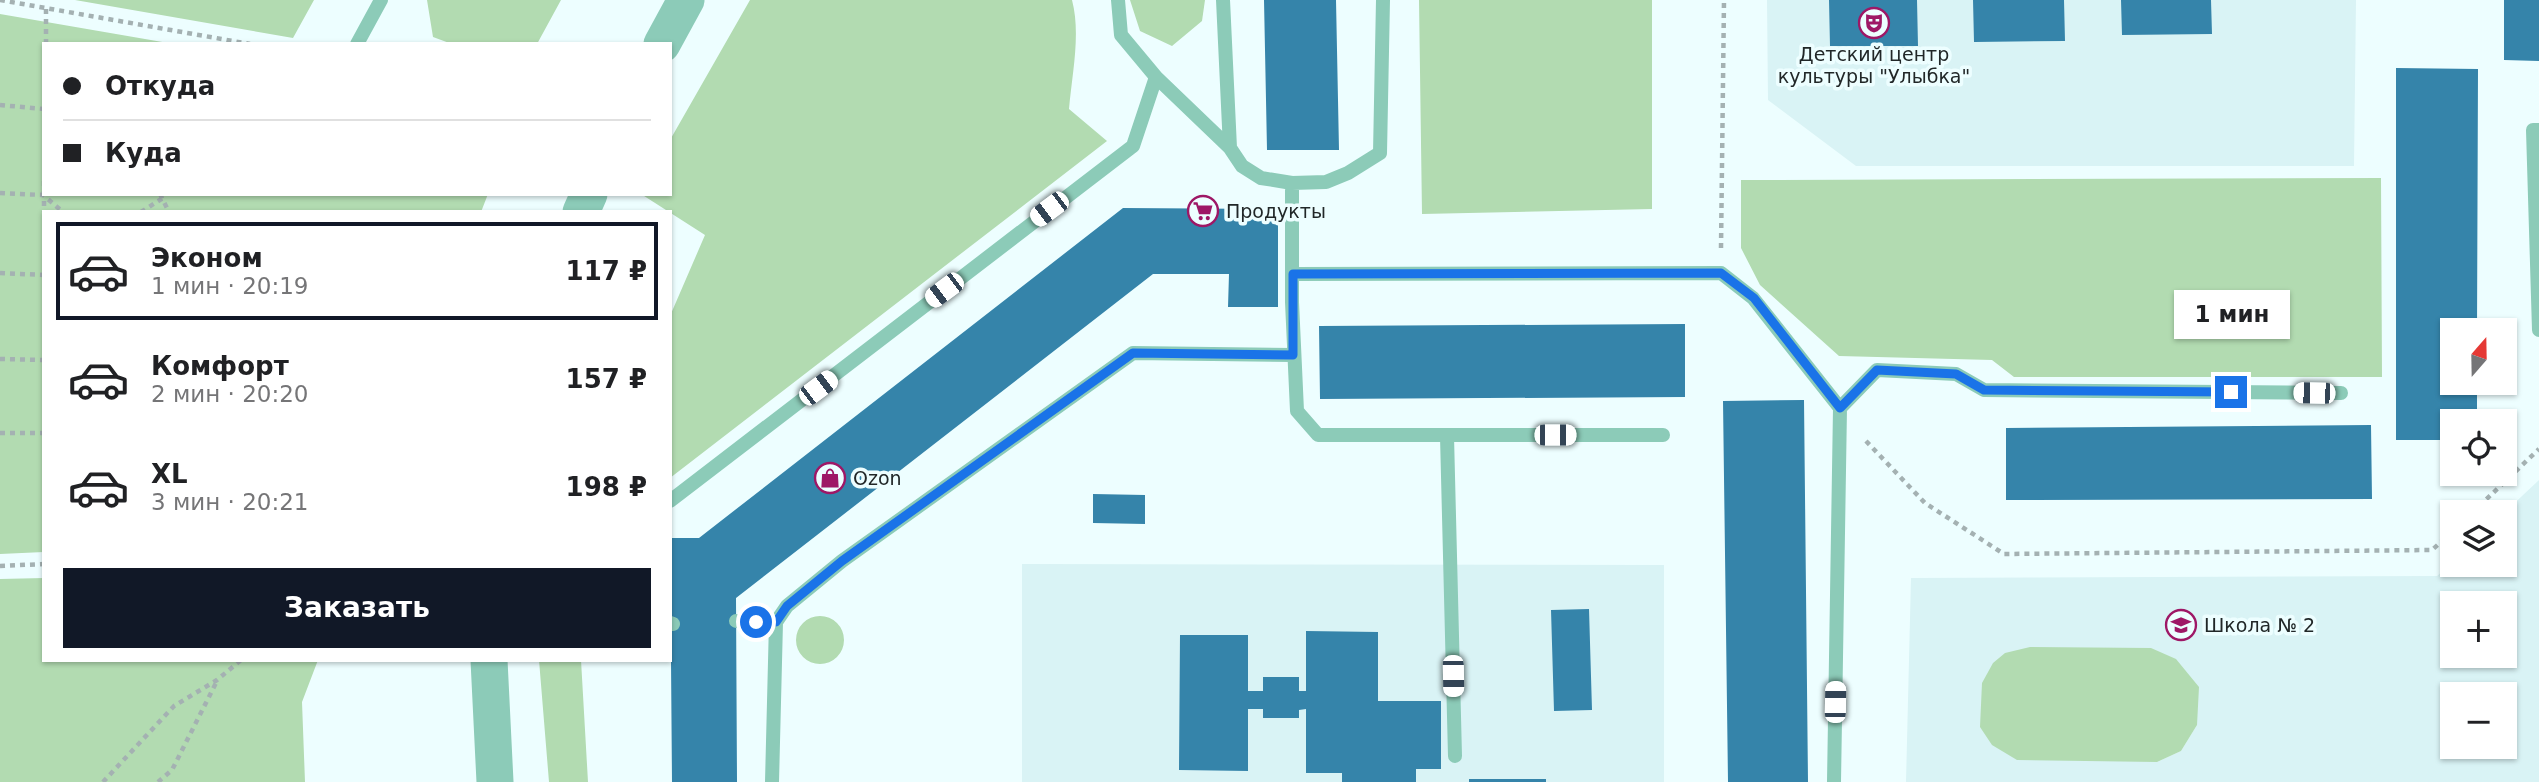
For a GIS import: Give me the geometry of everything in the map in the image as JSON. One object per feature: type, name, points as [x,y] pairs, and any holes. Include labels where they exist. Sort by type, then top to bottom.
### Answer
[{"type":"street","points":[[663,42],[686,0]]},
{"type":"street","points":[[489,662],[495,782]]},
{"type":"lane","points":[[358,42],[381,0]]},
{"type":"lane","points":[[1118,0],[1121,35],[1156,77],[1230,148],[1242,166],[1261,178],[1292,183],[1326,182],[1348,173],[1380,153],[1382,0]]},
{"type":"lane","points":[[1223,0],[1230,148]]},
{"type":"lane","points":[[672,499],[1133,146],[1156,77]]},
{"type":"lane","points":[[2539,130],[2533,130],[2539,330]]},
{"type":"lane","points":[[1292,183],[1293,355],[1297,411],[1318,435],[1663,435]]},
{"type":"lane","points":[[1293,274],[1721,273],[1754,298],[1840,408],[1834,782]]},
{"type":"lane","points":[[772,782],[776,622],[787,606],[842,561],[1133,353],[1293,355]]},
{"type":"lane","points":[[1840,408],[1877,370],[1956,374],[1984,390],[2341,393]]},
{"type":"lane","points":[[1447,436],[1455,756]]},
{"type":"lane","points":[[736,621],[776,622]]},
{"type":"path","points":[[0,0],[239,42]]},
{"type":"path","points":[[1721,273],[1724,0]]},
{"type":"path","points":[[46,8],[46,42]]},
{"type":"path","points":[[0,105],[42,109]]},
{"type":"path","points":[[0,193],[42,195]]},
{"type":"path","points":[[44,196],[61,210]]},
{"type":"path","points":[[144,210],[162,196]]},
{"type":"path","points":[[0,273],[42,275]]},
{"type":"path","points":[[0,359],[42,360]]},
{"type":"path","points":[[1840,408],[1849,424],[1925,503],[2004,554],[2432,550],[2440,543]]},
{"type":"path","points":[[0,433],[42,433]]},
{"type":"path","points":[[2486,500],[2539,449]]},
{"type":"path","points":[[0,566],[42,565]]},
{"type":"path","points":[[103,782],[174,706],[217,680],[239,662]]},
{"type":"path","points":[[158,782],[172,769],[217,680]]},
{"type":"shaded area","points":[[1767,0],[2356,0],[2354,166],[1856,166],[1768,100]]},
{"type":"shaded area","name":"Школа № 2","points":[[2539,480],[2539,782],[1906,782],[1911,578],[2437,576],[2440,573],[2440,577],[2517,577],[2517,501]],"holes":[[[2197,725],[2181,751],[2157,762]]]},
{"type":"shaded area","points":[[1022,564],[1664,565],[1664,782],[1022,782]]},
{"type":"green space","points":[[75,0],[314,0],[293,38]]},
{"type":"green space","points":[[427,0],[561,0],[538,42],[447,42],[433,37]]},
{"type":"green space","points":[[750,0],[1072,0],[1076,40],[1069,109],[1107,141],[672,476],[672,311],[705,235],[672,214],[672,210],[666,210],[644,196],[672,196],[672,136]]},
{"type":"green space","points":[[1130,0],[1205,0],[1202,21],[1172,46],[1140,31]]},
{"type":"green space","points":[[1419,0],[1652,0],[1652,209],[1422,214]]},
{"type":"green space","points":[[0,14],[162,42],[42,42],[42,196],[487,196],[482,210],[42,210],[42,552],[0,554]]},
{"type":"green space","points":[[2381,178],[2382,377],[2014,377],[1992,360],[1839,356],[1760,285],[1741,248],[1741,180]]},
{"type":"green space","points":[[42,578],[42,662],[317,662],[302,702],[305,782],[0,782],[0,579]]},
{"type":"green space","points":[[820,616],[837,623],[844,640],[837,657],[820,664],[803,657],[796,640],[803,623]]},
{"type":"green space","points":[[2030,647],[2151,648],[2176,659],[2199,687],[2197,725],[2181,751],[2157,762],[2017,760],[1992,745],[1980,727],[1982,683],[1993,663],[2005,653]]},
{"type":"green space","points":[[539,662],[581,662],[588,782],[549,782]]},
{"type":"building","points":[[1264,0],[1336,0],[1339,150],[1267,150]]},
{"type":"building","name":"Детский центр культуры \"Улыбка\"","points":[[1829,0],[1917,0],[1918,46],[1830,46]]},
{"type":"building","name":"Детский центр культуры \"Улыбка\"","points":[[1973,0],[2064,0],[2065,41],[1974,42]]},
{"type":"building","points":[[2121,0],[2211,0],[2212,34],[2122,35]]},
{"type":"building","points":[[2504,0],[2539,0],[2539,61],[2504,60]]},
{"type":"building","points":[[2396,68],[2478,69],[2477,318],[2440,318],[2440,396],[2477,396],[2477,409],[2440,409],[2440,440],[2396,440]]},
{"type":"building","points":[[1123,208],[1278,209],[1278,307],[1228,307],[1229,274],[1153,274],[736,598],[737,782],[672,782],[672,538],[699,538]]},
{"type":"building","points":[[1685,324],[1685,397],[1320,399],[1319,326]]},
{"type":"building","points":[[1804,400],[1808,782],[1728,782],[1723,401]]},
{"type":"building","points":[[2371,425],[2372,499],[2006,500],[2006,428]]},
{"type":"building","points":[[1093,494],[1145,495],[1145,524],[1093,523]]},
{"type":"building","points":[[1589,609],[1592,710],[1554,711],[1551,610]]},
{"type":"building","points":[[1306,631],[1378,632],[1378,701],[1441,701],[1441,769],[1416,769],[1416,782],[1342,782],[1342,773],[1306,773],[1306,709],[1299,710],[1299,718],[1263,718],[1263,709],[1248,709],[1248,771],[1179,770],[1180,635],[1248,635],[1248,691],[1263,691],[1263,677],[1299,677],[1299,691],[1306,691]]},
{"type":"building","points":[[1469,779],[1546,779],[1546,782],[1469,782]]},
{"type":"place","name":"Детский центр культуры \"Улыбка\"","points":[[1874,23]]},
{"type":"place","name":"Продукты","points":[[1203,211]]},
{"type":"place","name":"Ozon","points":[[830,478]]},
{"type":"place","name":"Школа № 2","points":[[2181,625]]},
{"type":"route","points":[[756,622],[776,622],[787,606],[842,561],[1133,353],[1293,355],[1293,274],[1721,273],[1754,298],[1840,408],[1877,370],[1956,374],[1984,390],[2231,392]]}]
